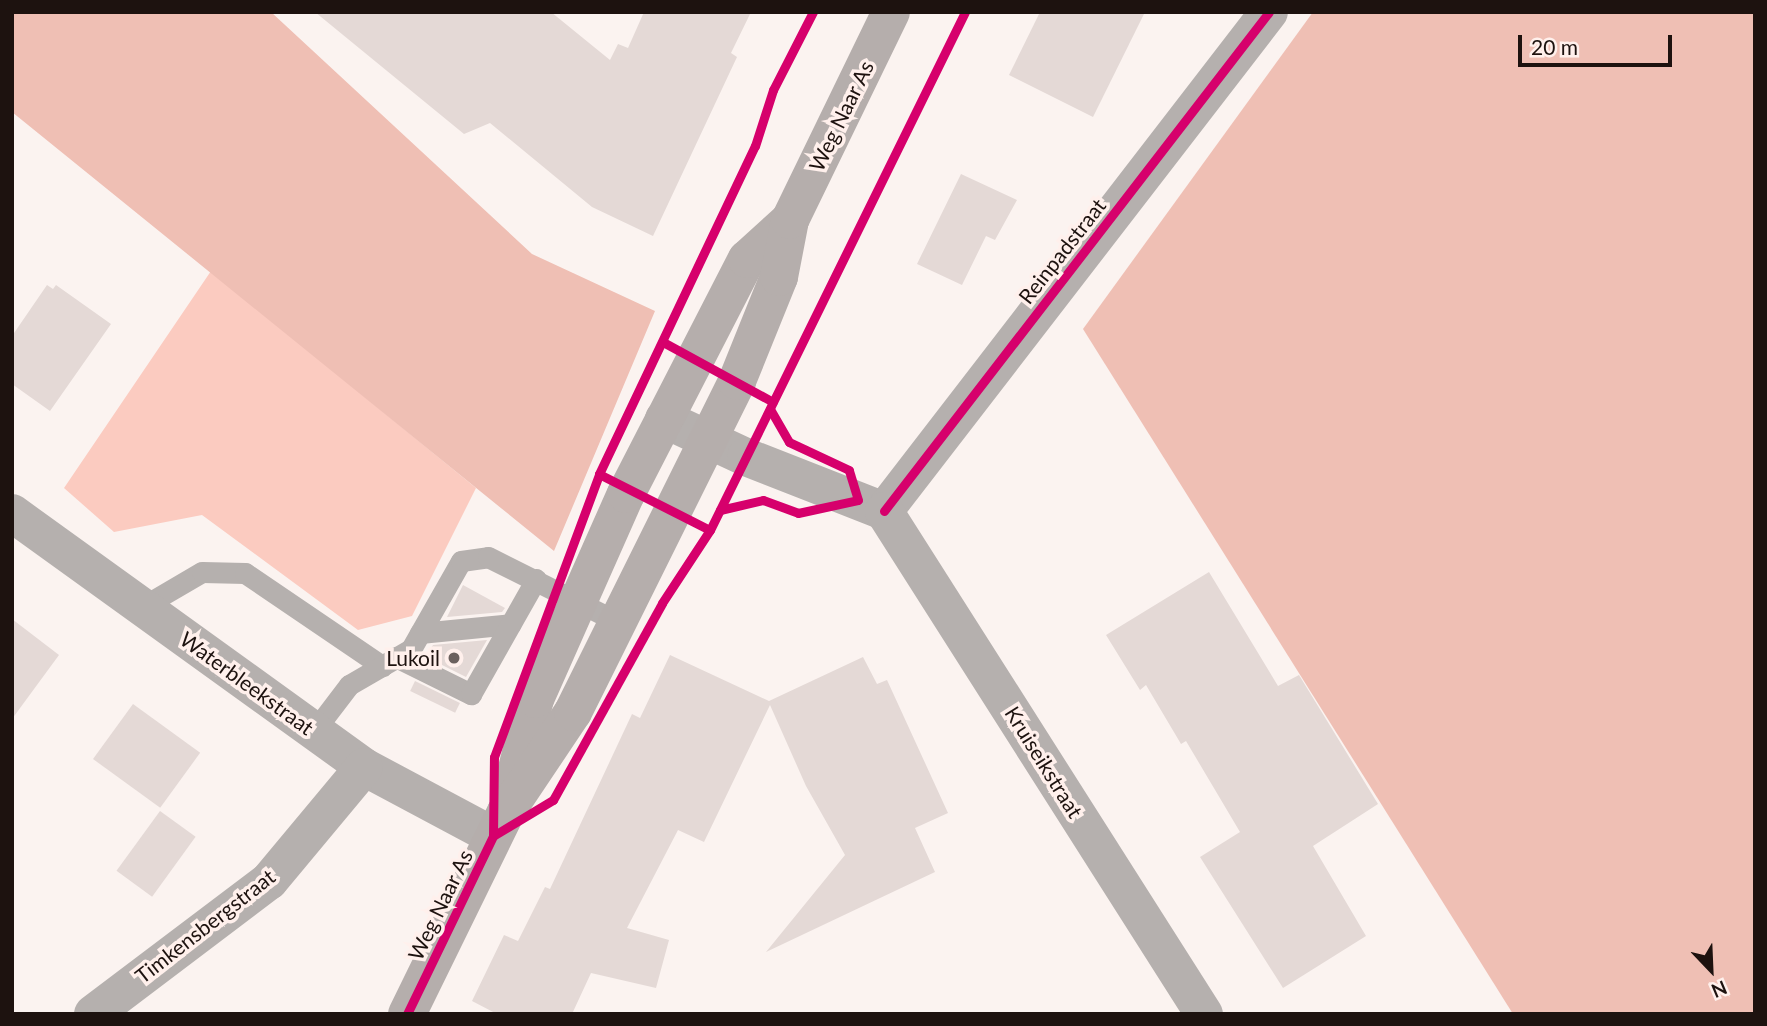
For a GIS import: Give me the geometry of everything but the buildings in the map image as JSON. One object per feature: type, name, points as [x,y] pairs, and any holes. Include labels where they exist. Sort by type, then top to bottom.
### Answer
[{"type":"main road","name":"Weg Naar As","points":[[407,1014],[499,824],[573,712],[737,380],[779,276],[790,220],[891,12]]},
{"type":"main road","name":"Weg Naar As","points":[[499,824],[535,699],[664,419],[747,258],[790,220]]},
{"type":"street","name":"Reinpadstraat","points":[[884,511],[1269,12]]},
{"type":"street","points":[[664,419],[707,440],[884,511]]},
{"type":"street","name":"Kruiseikstraat","points":[[884,511],[1204,1014]]},
{"type":"street","name":"Waterbleekstraat","points":[[12,513],[365,767],[499,824]]},
{"type":"street","name":"Timkensbergstraat","points":[[93,1014],[269,881],[365,767]]},
{"type":"lane","points":[[314,731],[349,685],[411,649],[461,561],[488,557],[618,622]]},
{"type":"lane","points":[[142,607],[202,572],[245,573],[389,662],[471,694],[536,579]]},
{"type":"lane","points":[[420,633],[511,624]]},
{"type":"shaded area","points":[[12,12],[271,12],[532,254],[655,311],[554,551],[12,112]]},
{"type":"shaded area","points":[[1313,12],[1755,12],[1755,1014],[1513,1014],[1083,329]]},
{"type":"shaded area","points":[[211,271],[476,488],[412,616],[358,630],[202,515],[114,532],[64,488]]},
{"type":"cycle path","points":[[407,1014],[493,836],[494,757],[599,474],[755,146],[773,90],[813,12]]},
{"type":"cycle path","points":[[493,836],[553,800],[662,603],[710,530],[965,12]]},
{"type":"cycle path","points":[[884,511],[1269,12]]},
{"type":"cycle path","points":[[663,342],[773,402]]},
{"type":"cycle path","points":[[720,510],[763,500],[798,513],[858,500],[849,470],[789,442],[770,409]]},
{"type":"cycle path","points":[[599,474],[710,530]]},
{"type":"place","name":"Lukoil","points":[[454,658]]}]
